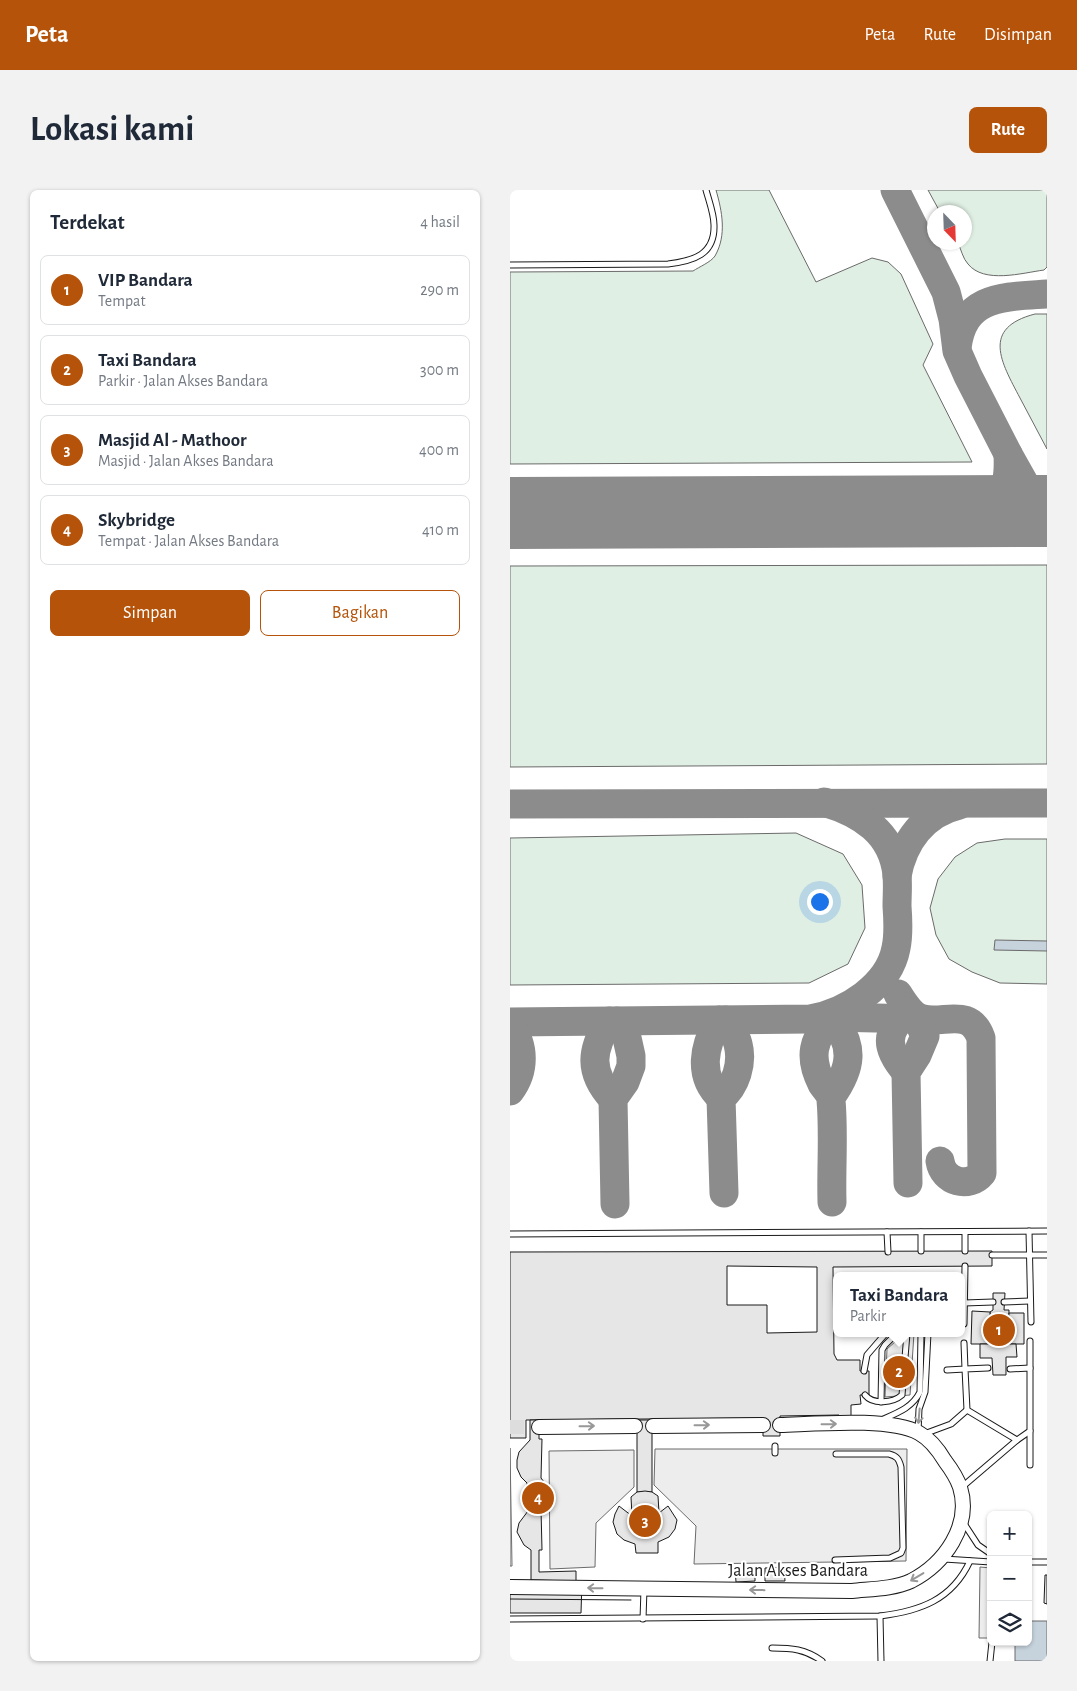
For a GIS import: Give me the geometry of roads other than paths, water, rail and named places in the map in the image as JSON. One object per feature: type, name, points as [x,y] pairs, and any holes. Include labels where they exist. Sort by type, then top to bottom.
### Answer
[{"type":"street","points":[[780,1425],[874,1424],[899,1427],[920,1434]]},
{"type":"street","points":[[653,1426],[763,1425]]},
{"type":"street","points":[[532,1427],[635,1426]]},
{"type":"street","name":"Jalan Akses Bandara","points":[[510,1587],[852,1591],[910,1582],[929,1570],[941,1559],[957,1535],[961,1520],[960,1488],[953,1471],[941,1454],[920,1434]]},
{"type":"lane","points":[[510,265],[668,264],[697,258],[708,250],[713,236],[714,224],[706,190]]},
{"type":"lane","points":[[887,1232],[888,1252]]},
{"type":"lane","points":[[921,1232],[921,1251]]},
{"type":"lane","points":[[965,1232],[965,1251]]},
{"type":"lane","points":[[1029,1232],[1031,1322]]},
{"type":"lane","points":[[510,1234],[1047,1232]]},
{"type":"lane","points":[[992,1255],[1047,1255]]},
{"type":"lane","points":[[965,1266],[965,1272]]},
{"type":"lane","points":[[1004,1302],[1030,1301]]},
{"type":"lane","points":[[965,1303],[993,1302]]},
{"type":"lane","points":[[864,1371],[866,1356],[883,1337]]},
{"type":"lane","points":[[880,1402],[882,1350],[893,1337]]},
{"type":"lane","points":[[865,1395],[873,1401],[880,1402],[896,1400],[902,1395],[907,1337]]},
{"type":"lane","points":[[874,1424],[910,1406],[920,1392],[920,1337]]},
{"type":"lane","points":[[928,1337],[925,1392],[919,1410],[920,1434],[951,1424],[967,1410]]},
{"type":"lane","points":[[1030,1341],[1030,1465]]},
{"type":"lane","points":[[964,1342],[967,1410]]},
{"type":"lane","points":[[947,1370],[988,1368]]},
{"type":"lane","points":[[1010,1369],[1030,1368]]},
{"type":"lane","points":[[967,1410],[1017,1440]]},
{"type":"lane","points":[[960,1488],[1030,1431]]},
{"type":"lane","points":[[775,1446],[775,1453]]},
{"type":"lane","points":[[835,1560],[890,1558],[900,1553],[902,1548],[900,1460],[890,1454],[836,1454]]},
{"type":"lane","points":[[961,1520],[978,1544],[987,1551]]},
{"type":"lane","points":[[941,1559],[987,1562]]},
{"type":"lane","points":[[510,1619],[880,1616],[918,1609],[940,1598],[958,1582],[970,1561]]},
{"type":"lane","points":[[1032,1562],[1047,1562]]},
{"type":"lane","points":[[643,1618],[644,1588]]},
{"type":"lane","points":[[880,1616],[881,1661]]},
{"type":"lane","points":[[990,1661],[992,1646]]},
{"type":"lane","points":[[772,1648],[792,1648],[810,1652],[822,1661]]},
{"type":"tunnel","points":[[510,1427],[526,1427]]},
{"type":"tram line","points":[[510,1599],[631,1600]]},
{"type":"place","name":"VIP Bandara","points":[[999,1330]]},
{"type":"place","name":"Taxi Bandara","points":[[899,1372]]},
{"type":"place","name":"Skybridge","points":[[538,1498]]},
{"type":"place","name":"Masjid Al - Mathoor","points":[[645,1521]]}]
